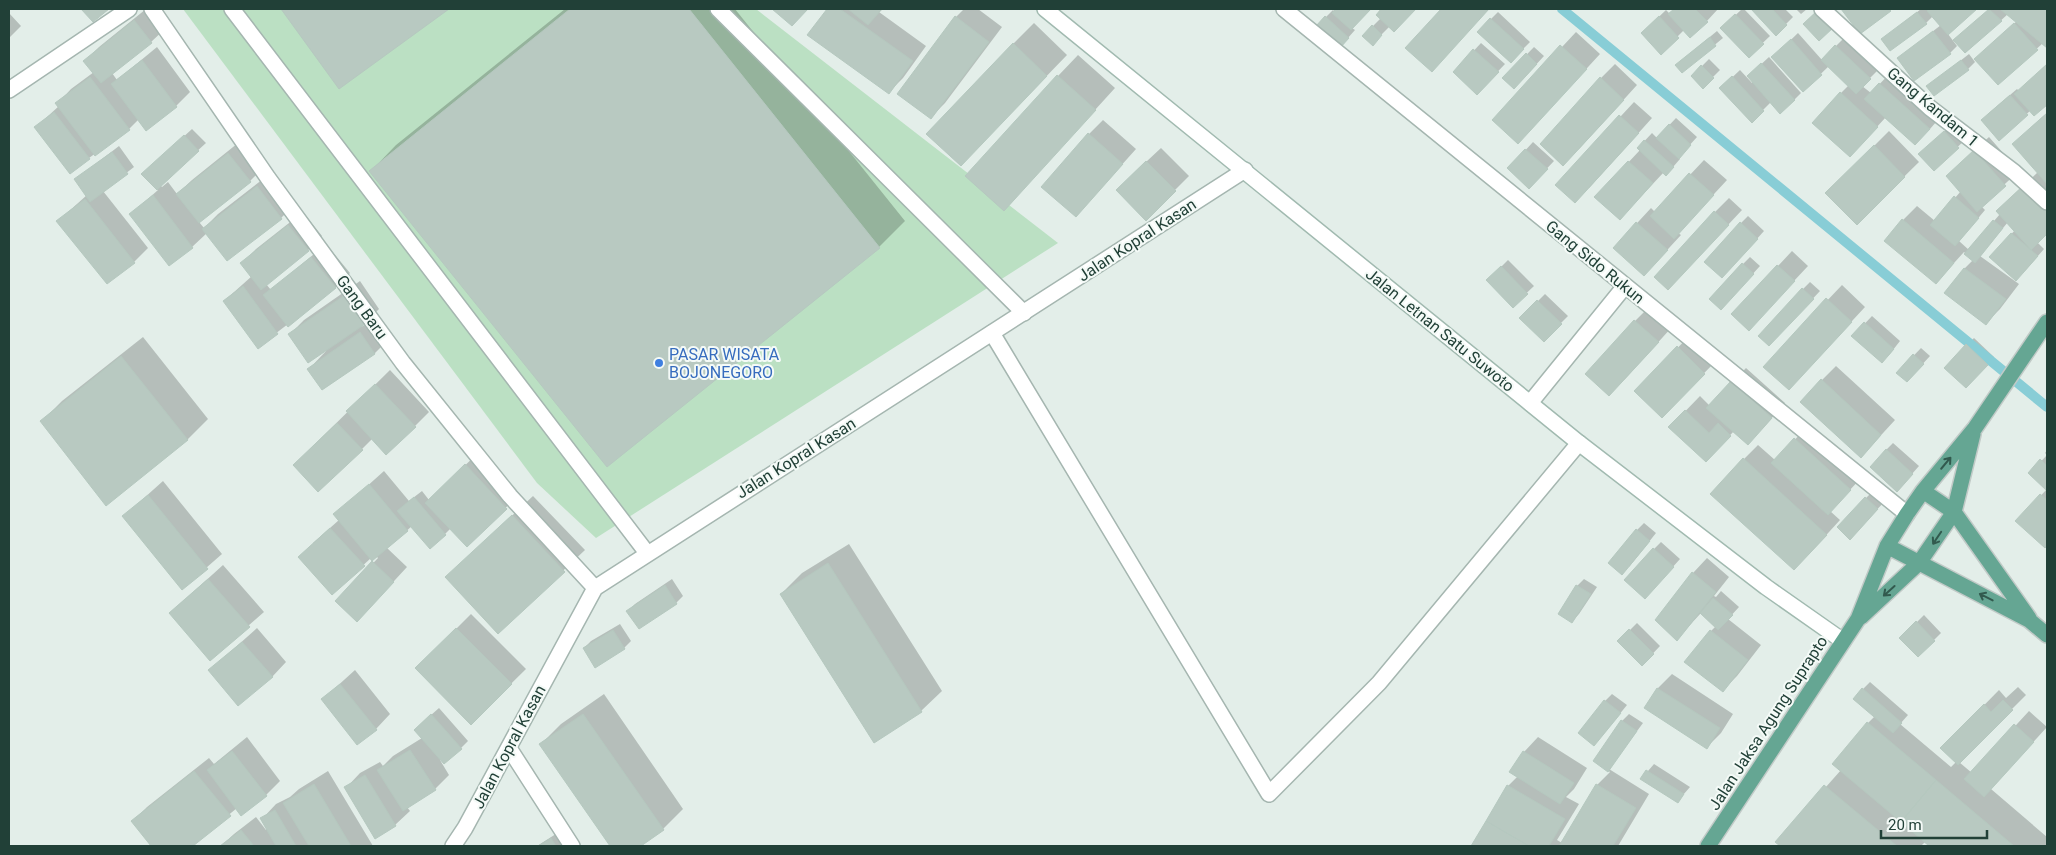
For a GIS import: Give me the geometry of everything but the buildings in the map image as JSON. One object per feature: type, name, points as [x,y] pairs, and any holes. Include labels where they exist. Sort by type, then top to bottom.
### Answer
[{"type":"main road","name":"Jalan Jaksa Agung Suprapto","points":[[1708,846],[1858,619],[1887,546],[1906,514],[1979,422],[2038,338],[2047,322]]},
{"type":"main road","name":"Jalan Jaksa Agung Suprapto","points":[[1858,619],[1919,563],[1954,512],[1979,422]]},
{"type":"main road","points":[[1923,491],[1954,512],[2030,620],[2047,635]]},
{"type":"main road","points":[[1887,546],[2030,620]]},
{"type":"street","points":[[9,90],[130,9]]},
{"type":"street","name":"Gang Baru","points":[[152,9],[268,178],[403,364],[510,496],[595,588]]},
{"type":"street","points":[[232,9],[647,553]]},
{"type":"street","points":[[718,9],[1024,313]]},
{"type":"street","name":"Jalan Letnan Satu Suwoto","points":[[1045,9],[1579,443],[1766,587],[1843,641]]},
{"type":"street","name":"Gang Sido Rukun","points":[[1284,9],[1906,514]]},
{"type":"street","name":"Gang Kandam 1","points":[[1822,9],[1930,108],[2014,172],[2047,202]]},
{"type":"street","name":"Jalan Kopral Kasan","points":[[453,846],[465,828],[595,588],[1245,170]]},
{"type":"street","points":[[1530,403],[1625,286]]},
{"type":"street","points":[[992,333],[1269,794],[1379,683],[1579,443]]},
{"type":"street","points":[[509,748],[572,846]]},
{"type":"green space","name":"PASAR WISATA BOJONEGORO","points":[[183,9],[756,9],[1058,243],[596,538],[537,483]]},
{"type":"waterway","points":[[1562,9],[2047,407]]},
{"type":"place","name":"PASAR WISATA BOJONEGORO","points":[[659,363]]}]
